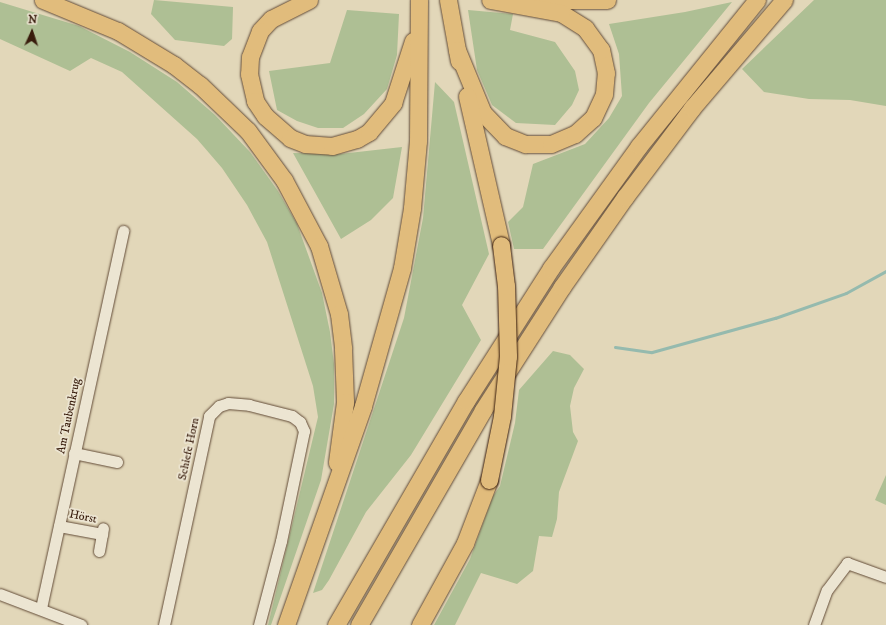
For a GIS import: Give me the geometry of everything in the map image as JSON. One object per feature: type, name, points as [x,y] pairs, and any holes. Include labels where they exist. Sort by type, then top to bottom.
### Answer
[{"type":"highway","points":[[43,0],[118,31],[179,69],[248,131],[298,202],[319,246],[339,314],[342,342],[344,402],[331,497]]},
{"type":"highway","points":[[309,0],[282,11],[260,30],[250,57],[249,74],[255,101],[276,129],[290,138],[318,146],[338,145],[357,139],[369,132],[387,114],[399,90],[419,7]]},
{"type":"highway","points":[[457,50],[483,113],[504,136],[525,144],[551,144],[575,134],[593,118],[604,94],[606,73],[601,50],[585,28],[561,13],[490,0]]},
{"type":"highway","points":[[519,0],[607,0]]},
{"type":"highway","points":[[336,625],[462,408],[551,268],[639,146],[757,0]]},
{"type":"highway","points":[[359,625],[479,416],[562,287],[625,196],[692,108],[784,0]]},
{"type":"highway","points":[[286,625],[375,369],[394,300],[408,236],[418,141],[419,7]]},
{"type":"highway","points":[[420,625],[465,543],[489,480],[502,416],[508,356],[506,286],[501,245],[457,50],[449,7]]},
{"type":"street","name":"Am Taubenkrug","points":[[41,608],[123,231]]},
{"type":"street","name":"Schiefe Horn","points":[[164,625],[209,416],[219,406],[228,403],[249,405],[292,416],[300,422],[304,431],[281,541],[259,625]]},
{"type":"street","points":[[74,453],[118,461]]},
{"type":"street","name":"Hörst","points":[[59,526],[102,531],[99,551]]},
{"type":"street","points":[[814,625],[827,590],[847,563],[886,577]]},
{"type":"street","points":[[0,594],[41,608],[81,625]]},
{"type":"green space","points":[[154,0],[233,7],[232,39],[224,46],[175,40],[151,14]]},
{"type":"green space","points":[[814,0],[886,0],[886,106],[850,100],[809,99],[764,92],[742,69]]},
{"type":"green space","points":[[0,2],[79,26],[130,52],[177,82],[215,115],[250,152],[278,191],[297,224],[322,293],[330,332],[334,364],[334,404],[321,480],[271,625],[268,625],[318,417],[313,386],[267,242],[247,205],[222,168],[197,139],[122,72],[91,58],[70,71],[0,39]]},
{"type":"green space","points":[[732,2],[649,103],[543,249],[514,249],[508,222],[523,207],[533,164],[585,144],[609,118],[622,96],[619,54],[609,24],[685,12]]},
{"type":"green space","points":[[347,10],[399,14],[397,55],[387,89],[364,114],[343,128],[318,128],[297,121],[277,110],[269,71],[330,63]]},
{"type":"green space","points":[[468,10],[513,14],[510,30],[555,42],[575,71],[579,90],[572,105],[555,125],[516,123],[492,105],[477,70]]},
{"type":"green space","points":[[435,82],[454,102],[489,254],[462,305],[481,340],[411,455],[366,512],[329,580],[322,590],[313,593],[404,318],[423,218]]},
{"type":"green space","points":[[402,147],[393,198],[371,220],[341,239],[293,153],[340,154]]},
{"type":"green space","points":[[553,351],[570,355],[584,369],[574,388],[570,406],[573,432],[578,441],[559,492],[557,519],[552,537],[539,536],[533,571],[517,584],[481,573],[455,625],[434,625],[470,559],[493,496],[500,486],[515,423],[519,390]]},
{"type":"green space","points":[[886,475],[886,505],[875,500]]},
{"type":"waterway","points":[[615,347],[652,352],[775,318],[846,293],[886,271]]}]
